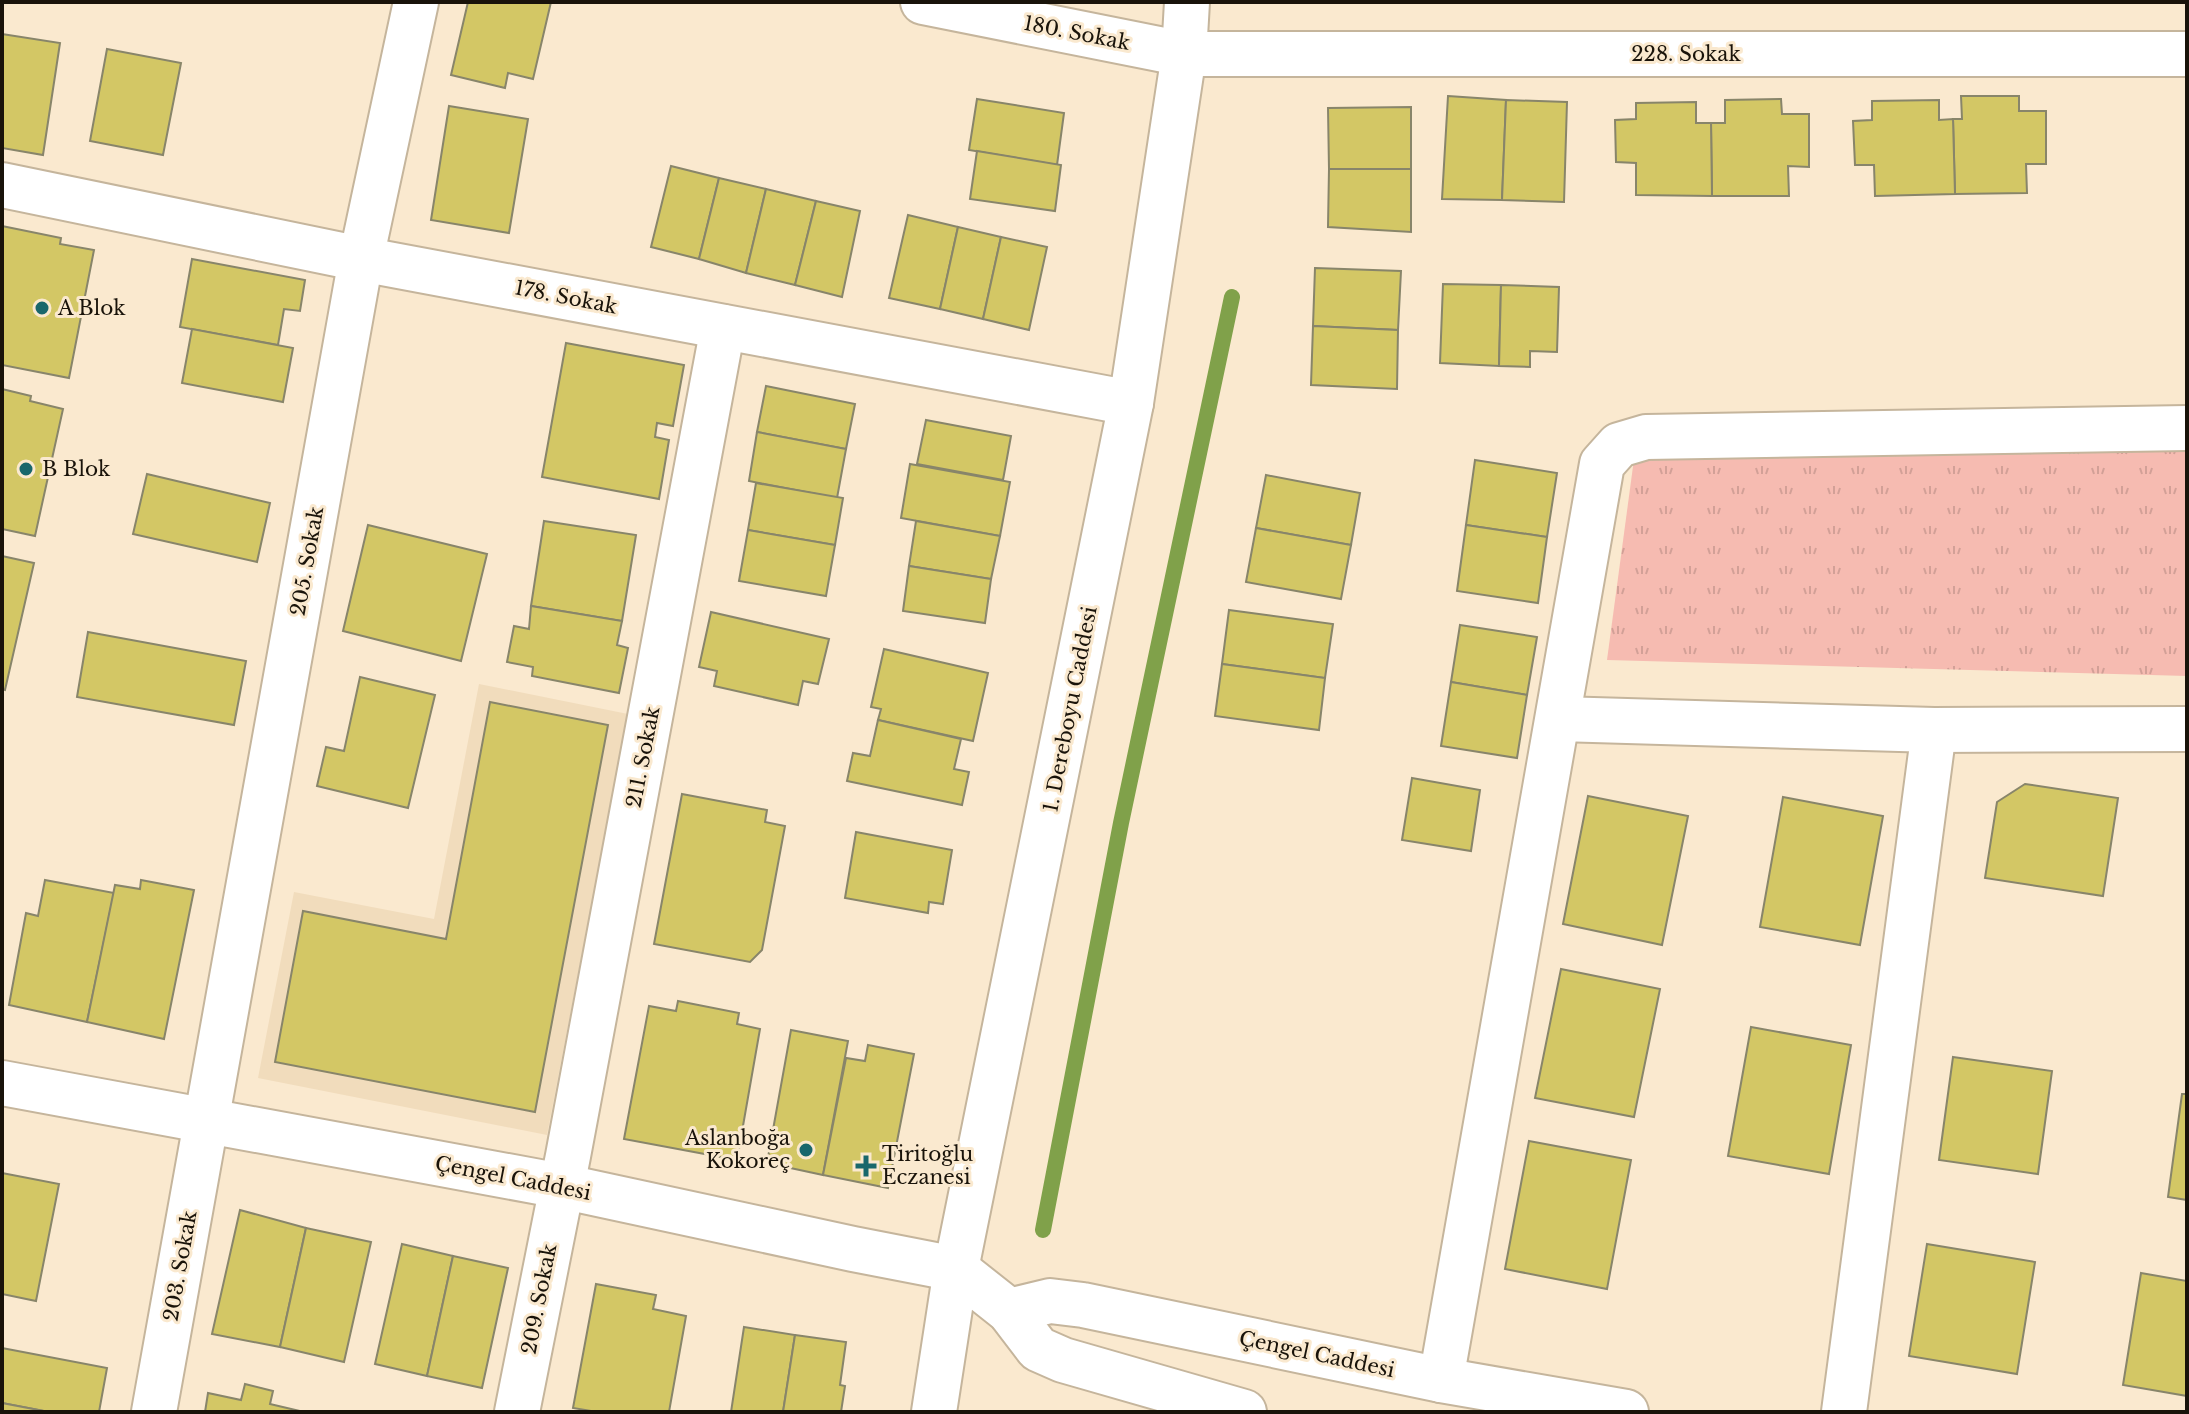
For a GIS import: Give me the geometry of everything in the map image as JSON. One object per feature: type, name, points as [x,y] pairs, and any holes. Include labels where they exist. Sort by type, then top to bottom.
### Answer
[{"type":"street","name":"205. Sokak","points":[[206,1121],[361,259],[416,2]]},
{"type":"street","name":"180. Sokak","points":[[923,2],[1184,54]]},
{"type":"street","name":"1. Dereboyu Caddesi","points":[[934,1412],[956,1269],[1131,403],[1184,54],[1187,2]]},
{"type":"street","name":"228. Sokak","points":[[1184,54],[2187,54]]},
{"type":"street","name":"178. Sokak","points":[[2,185],[361,259],[1131,403]]},
{"type":"street","name":"211. Sokak","points":[[561,1186],[723,327]]},
{"type":"street","points":[[1441,1380],[1602,464],[1619,445],[1646,437],[2187,428]]},
{"type":"street","points":[[1559,719],[1934,730],[2187,729]]},
{"type":"street","points":[[1844,1412],[1934,730]]},
{"type":"street","name":"Çengel Caddesi","points":[[2,1083],[561,1186],[956,1269],[1030,1306],[1083,1305],[1441,1380],[1626,1412]]},
{"type":"street","name":"203. Sokak","points":[[154,1412],[206,1121]]},
{"type":"street","name":"209. Sokak","points":[[517,1412],[561,1186]]},
{"type":"street","name":"Çengel Caddesi","points":[[1030,1306],[1038,1349],[1063,1360],[1241,1412]]},
{"type":"shaded area","points":[[479,684],[628,714],[547,1135],[258,1078],[294,892],[434,919]]},
{"type":"green space","points":[[2187,444],[2187,676],[1607,660],[1634,459]]},
{"type":"building","points":[[468,2],[551,2],[533,79],[508,73],[505,88],[451,75]]},
{"type":"building","points":[[2,34],[60,43],[43,155],[2,148]]},
{"type":"building","points":[[107,49],[181,63],[163,155],[90,141]]},
{"type":"building","points":[[1448,96],[1506,100],[1502,200],[1442,199]]},
{"type":"building","points":[[1961,96],[2019,96],[2019,111],[2046,111],[2046,164],[2026,164],[2027,193],[1955,194],[1953,119],[1962,119]]},
{"type":"building","points":[[977,99],[1064,113],[1057,165],[969,150]]},
{"type":"building","points":[[1781,99],[1782,114],[1809,114],[1809,167],[1788,166],[1789,196],[1712,196],[1711,123],[1725,123],[1725,100]]},
{"type":"building","points":[[1506,100],[1567,102],[1564,202],[1502,200]]},
{"type":"building","points":[[1939,100],[1939,120],[1953,119],[1955,194],[1875,196],[1874,165],[1855,165],[1853,121],[1872,120],[1872,101]]},
{"type":"building","points":[[1696,102],[1696,123],[1711,123],[1712,196],[1636,195],[1636,163],[1616,162],[1615,120],[1636,119],[1636,103]]},
{"type":"building","points":[[449,106],[528,119],[509,233],[431,220]]},
{"type":"building","points":[[1411,107],[1411,169],[1329,169],[1328,108]]},
{"type":"building","points":[[977,151],[1061,165],[1055,211],[970,199]]},
{"type":"building","points":[[671,166],[719,178],[699,259],[651,247]]},
{"type":"building","points":[[1329,169],[1411,169],[1411,232],[1328,227]]},
{"type":"building","points":[[719,178],[766,189],[746,273],[699,259]]},
{"type":"building","points":[[766,189],[816,201],[795,285],[746,273]]},
{"type":"building","points":[[816,201],[860,211],[842,297],[795,285]]},
{"type":"building","points":[[908,215],[958,227],[940,309],[889,298]]},
{"type":"building","name":"A Blok","points":[[2,226],[61,238],[60,244],[94,250],[69,378],[2,365]]},
{"type":"building","points":[[958,227],[1001,237],[983,319],[940,309]]},
{"type":"building","points":[[1001,237],[1047,247],[1029,330],[983,319]]},
{"type":"building","points":[[192,259],[305,280],[300,311],[284,309],[278,345],[180,327]]},
{"type":"building","points":[[1315,268],[1401,271],[1398,330],[1313,326]]},
{"type":"building","points":[[1443,284],[1501,285],[1499,366],[1440,363]]},
{"type":"building","points":[[1501,285],[1559,287],[1557,352],[1530,351],[1530,367],[1499,366]]},
{"type":"building","points":[[1313,326],[1398,330],[1397,389],[1311,385]]},
{"type":"building","points":[[192,329],[293,348],[283,402],[182,383]]},
{"type":"building","points":[[566,343],[684,365],[673,426],[657,423],[655,437],[669,440],[659,499],[542,477]]},
{"type":"building","points":[[766,386],[855,404],[846,449],[757,432]]},
{"type":"building","name":"B Blok","points":[[2,389],[31,396],[30,401],[63,409],[35,536],[2,529]]},
{"type":"building","points":[[926,420],[1011,436],[1003,480],[917,464]]},
{"type":"building","points":[[757,432],[846,449],[837,498],[749,481]]},
{"type":"building","points":[[1475,460],[1557,473],[1547,537],[1466,525]]},
{"type":"building","points":[[910,464],[1010,482],[1000,536],[901,518]]},
{"type":"building","points":[[147,474],[270,503],[257,562],[133,534]]},
{"type":"building","points":[[1266,475],[1360,493],[1351,545],[1256,528]]},
{"type":"building","points":[[756,483],[843,498],[835,545],[748,530]]},
{"type":"building","points":[[544,521],[636,535],[622,621],[531,606]]},
{"type":"building","points":[[916,521],[1000,536],[991,579],[909,566]]},
{"type":"building","points":[[368,525],[487,554],[461,661],[343,631]]},
{"type":"building","points":[[1466,525],[1547,537],[1538,603],[1457,591]]},
{"type":"building","points":[[1256,528],[1351,545],[1341,599],[1246,582]]},
{"type":"building","points":[[748,530],[835,545],[826,596],[739,581]]},
{"type":"building","points":[[2,556],[34,563],[5,690],[2,689]]},
{"type":"building","points":[[909,566],[991,579],[985,623],[903,611]]},
{"type":"building","points":[[531,606],[622,621],[617,645],[628,648],[619,693],[532,676],[533,667],[507,662],[514,626],[529,629]]},
{"type":"building","points":[[1229,610],[1333,624],[1325,678],[1222,664]]},
{"type":"building","points":[[711,612],[829,639],[818,684],[803,681],[798,705],[714,686],[717,671],[699,667]]},
{"type":"building","points":[[1460,625],[1537,637],[1527,695],[1451,682]]},
{"type":"building","points":[[88,632],[246,661],[234,725],[77,697]]},
{"type":"building","points":[[884,649],[988,673],[973,741],[878,720],[881,709],[871,707]]},
{"type":"building","points":[[1222,664],[1325,678],[1319,730],[1215,716]]},
{"type":"building","points":[[360,677],[435,695],[408,808],[317,786],[326,747],[344,751]]},
{"type":"building","points":[[1451,682],[1527,695],[1517,758],[1441,746]]},
{"type":"building","points":[[490,702],[608,725],[535,1112],[275,1062],[303,911],[446,939]]},
{"type":"building","points":[[878,720],[961,739],[954,769],[969,772],[962,805],[847,781],[853,753],[870,756]]},
{"type":"building","points":[[1412,778],[1480,790],[1471,851],[1402,840]]},
{"type":"building","points":[[2025,784],[2118,798],[2103,896],[1985,878],[1997,802]]},
{"type":"building","points":[[682,794],[767,810],[765,822],[785,826],[762,950],[750,962],[654,944]]},
{"type":"building","points":[[1588,796],[1688,816],[1662,945],[1563,924]]},
{"type":"building","points":[[1783,797],[1883,816],[1860,945],[1760,927]]},
{"type":"building","points":[[856,832],[952,850],[943,904],[929,902],[928,913],[845,898]]},
{"type":"building","points":[[45,880],[114,893],[87,1022],[9,1005],[26,913],[38,916]]},
{"type":"building","points":[[141,880],[194,890],[164,1039],[87,1022],[115,885],[140,889]]},
{"type":"building","points":[[1561,969],[1660,989],[1634,1117],[1535,1098]]},
{"type":"building","points":[[678,1001],[739,1013],[737,1024],[760,1029],[737,1160],[624,1139],[649,1006],[676,1011]]},
{"type":"building","points":[[1751,1027],[1851,1045],[1829,1174],[1728,1156]]},
{"type":"building","points":[[791,1030],[848,1041],[823,1175],[767,1163]]},
{"type":"building","points":[[868,1045],[914,1054],[888,1188],[823,1175],[846,1058],[865,1061]]},
{"type":"building","points":[[1953,1057],[2052,1071],[2038,1174],[1939,1160]]},
{"type":"building","points":[[2182,1094],[2187,1094],[2187,1200],[2168,1197]]},
{"type":"building","points":[[1529,1141],[1631,1160],[1607,1289],[1505,1269]]},
{"type":"building","points":[[2,1173],[59,1184],[36,1301],[2,1294]]},
{"type":"building","points":[[240,1210],[306,1228],[280,1347],[212,1334]]},
{"type":"building","points":[[306,1228],[371,1242],[344,1362],[280,1347]]},
{"type":"building","points":[[402,1244],[453,1256],[427,1376],[375,1364]]},
{"type":"building","points":[[1927,1244],[2035,1262],[2017,1374],[1909,1356]]},
{"type":"building","points":[[453,1256],[508,1268],[482,1388],[427,1376]]},
{"type":"building","points":[[2141,1273],[2187,1281],[2187,1396],[2123,1385]]},
{"type":"building","points":[[596,1284],[656,1295],[653,1309],[686,1316],[669,1412],[597,1412],[573,1408]]},
{"type":"building","points":[[744,1327],[795,1335],[783,1412],[731,1412]]},
{"type":"building","points":[[795,1335],[846,1342],[840,1385],[845,1386],[841,1412],[783,1412]]},
{"type":"building","points":[[2,1348],[107,1368],[99,1412],[49,1412],[2,1403]]},
{"type":"building","points":[[245,1384],[273,1391],[270,1404],[304,1412],[205,1412],[208,1393],[241,1400]]},
{"type":"building","points":[[2,1403],[49,1412],[2,1412]]},
{"type":"waterway","points":[[1043,1230],[1121,823],[1232,297]]},
{"type":"place","name":"A Blok","points":[[42,308]]},
{"type":"place","name":"B Blok","points":[[26,469]]},
{"type":"place","name":"Aslanboğa Kokoreç","points":[[806,1150]]},
{"type":"place","name":"Tiritoğlu Eczanesi","points":[[866,1166]]}]
